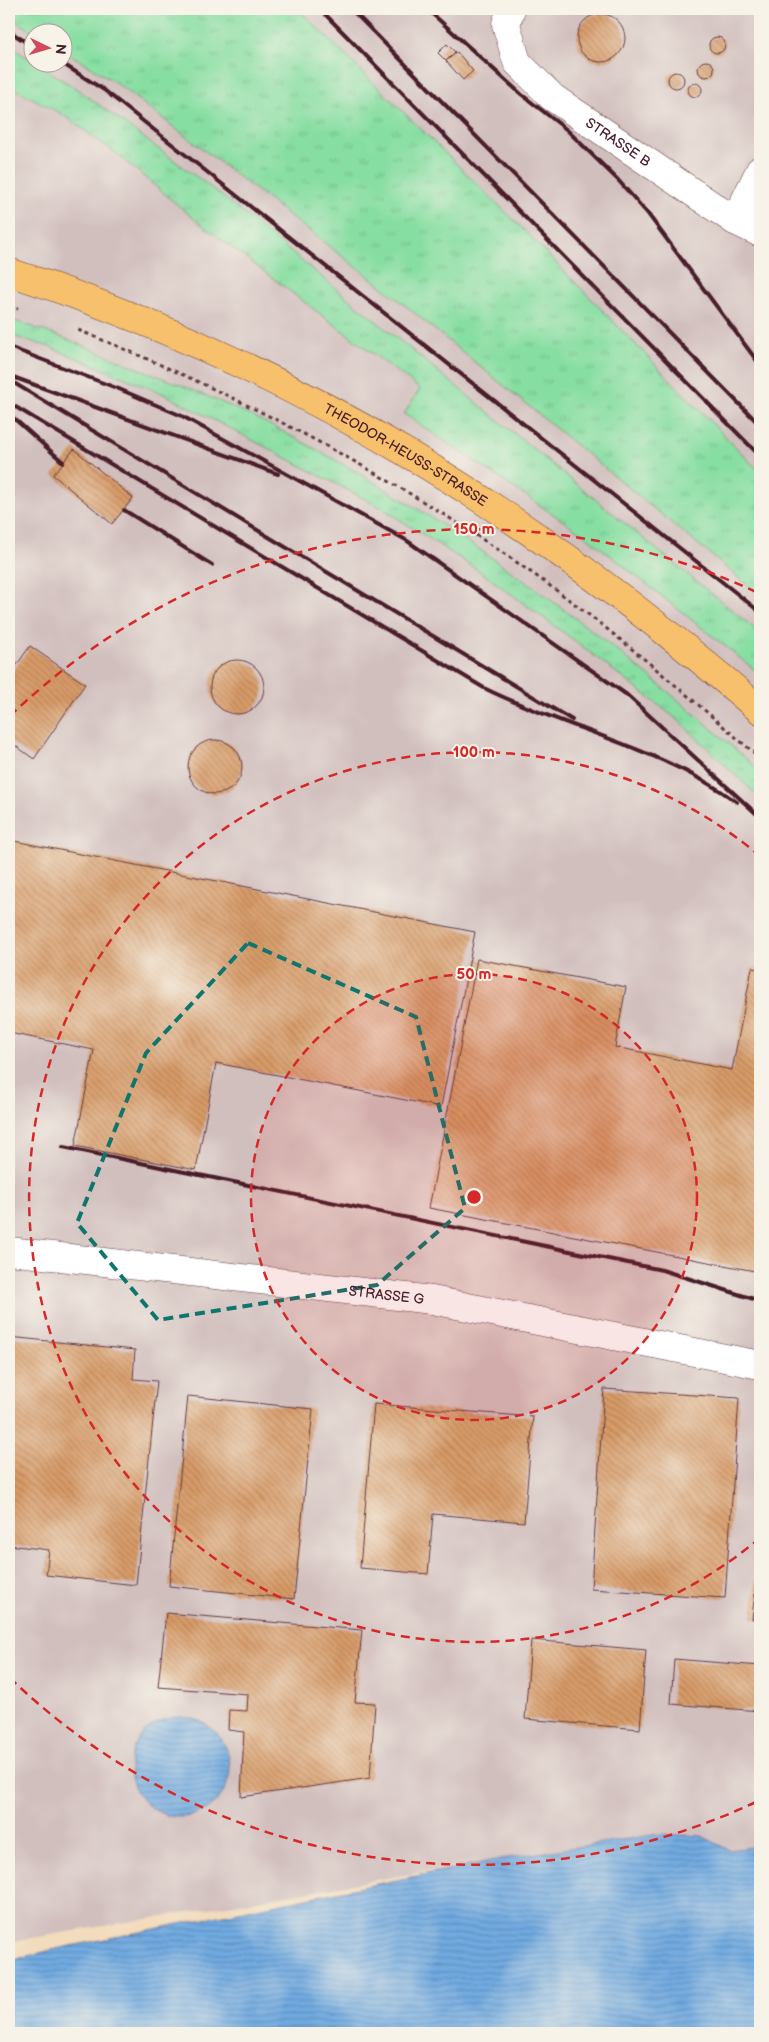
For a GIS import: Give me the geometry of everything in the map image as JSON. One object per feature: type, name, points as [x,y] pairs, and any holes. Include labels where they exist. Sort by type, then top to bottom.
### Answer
[{"type":"main road","name":"THEODOR-HEUSS-STRASSE","points":[[9,272],[77,294],[178,335],[278,380],[381,436],[466,488],[631,603],[760,710]]},
{"type":"lane","name":"STRASSE B","points":[[509,16],[517,62],[552,97],[735,221],[760,233]]},
{"type":"lane","points":[[735,221],[760,170]]},
{"type":"lane","name":"STRASSE G","points":[[9,1252],[432,1300],[760,1365]]},
{"type":"path","points":[[9,306],[25,311]]},
{"type":"path","points":[[74,328],[134,352],[273,417],[436,510],[539,578],[638,653],[760,758]]},
{"type":"highlighted area","points":[[248,943],[416,1017],[465,1208],[377,1285],[158,1320],[77,1223],[146,1053]]},
{"type":"shaded area","points":[[22,9],[760,9],[760,1846],[729,1850],[702,1836],[659,1834],[9,1942],[9,35]]},
{"type":"green space","points":[[9,9],[298,9],[525,231],[760,472],[760,595],[385,289],[115,82],[72,56],[72,22],[22,22],[22,25],[9,17]]},
{"type":"green space","points":[[9,46],[22,54],[22,72],[50,72],[80,91],[217,192],[760,633],[760,674],[587,537],[404,414],[420,389],[198,222],[112,150],[62,114],[9,86]]},
{"type":"green space","points":[[9,319],[90,348],[268,424],[400,498],[463,538],[586,626],[703,721],[760,771],[760,798],[678,720],[481,572],[382,508],[164,394],[47,346],[9,335]]},
{"type":"water","points":[[180,1717],[190,1718],[208,1725],[222,1739],[229,1757],[229,1777],[222,1795],[208,1809],[190,1816],[180,1817],[170,1816],[152,1809],[138,1795],[131,1777],[130,1767],[131,1757],[138,1739],[152,1725],[170,1718]]},
{"type":"water","points":[[659,1834],[702,1836],[729,1850],[760,1846],[760,2033],[9,2033],[9,1961],[51,1950],[500,1859]]},
{"type":"building","points":[[601,14],[610,16],[618,21],[623,29],[625,38],[623,47],[618,55],[610,60],[601,62],[592,60],[584,55],[579,47],[577,38],[579,29],[584,21],[592,16]]},
{"type":"building","points":[[717,37],[725,45],[717,53],[709,45]]},
{"type":"building","points":[[447,44],[455,52],[446,61],[438,53]]},
{"type":"building","points":[[457,52],[473,71],[463,80],[446,61]]},
{"type":"building","points":[[706,61],[714,69],[706,77],[698,69]]},
{"type":"building","points":[[676,72],[684,80],[676,88],[668,80]]},
{"type":"building","points":[[692,83],[698,83],[702,90],[698,97],[692,97],[688,93],[688,87]]},
{"type":"building","points":[[74,449],[133,498],[112,524],[53,475]]},
{"type":"building","points":[[30,646],[85,684],[34,759],[9,741],[9,676]]},
{"type":"building","points":[[232,660],[242,660],[252,664],[260,672],[264,687],[260,702],[252,710],[242,714],[232,714],[222,710],[214,702],[210,692],[210,682],[214,672],[222,664]]},
{"type":"building","points":[[210,740],[220,740],[230,744],[238,752],[242,767],[238,782],[230,790],[220,794],[210,794],[200,790],[192,782],[188,772],[188,762],[192,752],[200,744]]},
{"type":"building","points":[[9,840],[475,932],[441,1107],[216,1063],[196,1170],[75,1146],[94,1050],[9,1033]]},
{"type":"building","points":[[477,959],[626,987],[615,1047],[732,1070],[752,968],[760,969],[760,1272],[429,1208]]},
{"type":"building","points":[[9,1337],[135,1350],[133,1379],[157,1381],[136,1585],[46,1575],[49,1550],[9,1545]]},
{"type":"building","points":[[604,1389],[739,1398],[725,1598],[591,1589]]},
{"type":"building","points":[[188,1396],[313,1409],[294,1599],[169,1586]]},
{"type":"building","points":[[374,1404],[533,1417],[524,1522],[433,1514],[428,1574],[360,1568]]},
{"type":"building","points":[[759,1550],[760,1619],[752,1619]]},
{"type":"building","points":[[166,1613],[362,1630],[355,1702],[375,1703],[370,1778],[241,1797],[244,1732],[228,1730],[229,1710],[247,1711],[248,1694],[158,1687]]},
{"type":"building","points":[[531,1640],[646,1650],[640,1729],[525,1719]]},
{"type":"building","points":[[674,1659],[760,1666],[760,1711],[671,1704]]},
{"type":"railway","points":[[320,9],[760,456]]},
{"type":"railway","points":[[351,9],[760,425]]},
{"type":"railway","points":[[427,9],[521,94],[567,130],[618,180],[648,214],[760,365]]},
{"type":"railway","points":[[9,31],[22,39]]},
{"type":"railway","points":[[72,70],[104,90],[760,612]]},
{"type":"railway","points":[[9,347],[119,389],[182,416],[406,540],[627,695],[760,817]]},
{"type":"railway","points":[[13,377],[278,474]]},
{"type":"railway","points":[[9,380],[572,720]]},
{"type":"railway","points":[[9,403],[484,688],[548,716],[646,753],[708,783],[737,802]]},
{"type":"railway","points":[[9,414],[63,462]]},
{"type":"railway","points":[[124,510],[212,565]]},
{"type":"railway","points":[[63,1147],[662,1270],[760,1301]]}]
